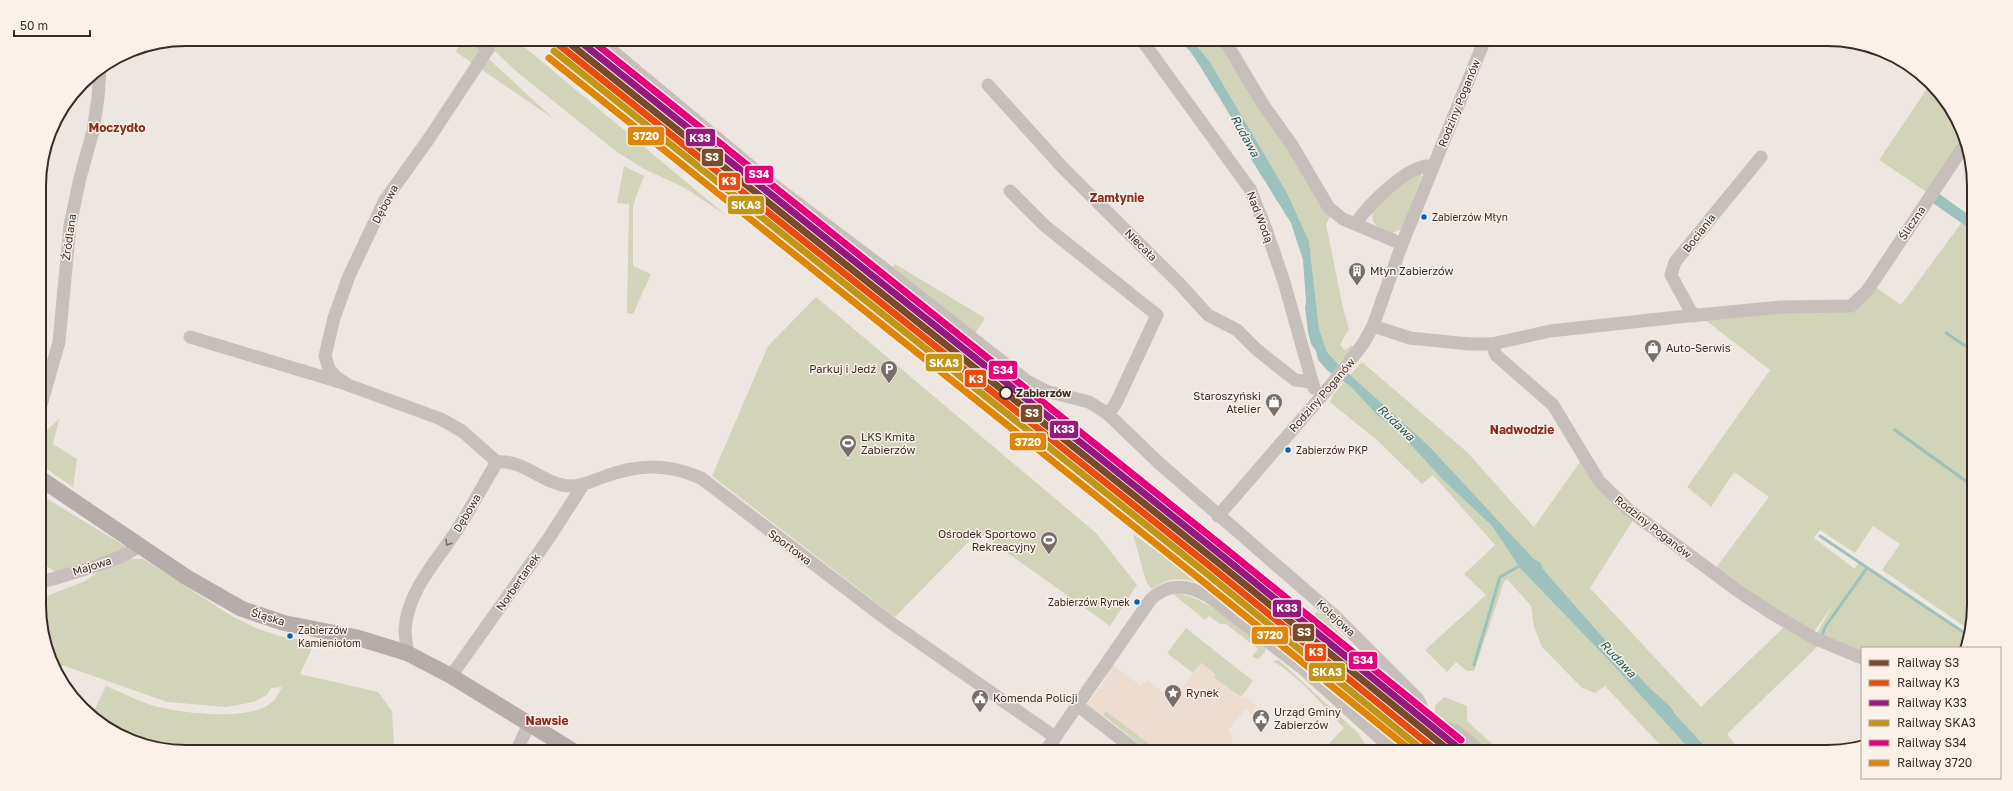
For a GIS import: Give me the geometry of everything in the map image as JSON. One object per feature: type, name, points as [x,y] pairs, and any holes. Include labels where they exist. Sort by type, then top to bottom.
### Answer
[{"type":"main road","name":"Śląska","points":[[46,482],[186,577],[242,609],[284,623],[355,637],[407,653],[451,676],[564,745]]},
{"type":"street","name":"Dębowa","points":[[329,369],[326,356],[334,318],[357,257],[379,216],[385,200],[428,140],[488,49],[484,46]]},
{"type":"street","name":"Kolejowa","points":[[606,46],[772,184],[877,263],[1028,381],[1046,391],[1090,402],[1108,414],[1160,464],[1218,516],[1320,602],[1376,656],[1417,698],[1423,708],[1424,720]]},
{"type":"street","name":"Nad Wodą","points":[[1146,46],[1250,189],[1266,229],[1284,282],[1311,382],[1323,394]]},
{"type":"street","points":[[1228,46],[1264,106],[1292,145],[1329,208],[1342,219],[1402,244]]},
{"type":"street","name":"Rodziny Poganów","points":[[1218,516],[1358,354],[1373,326],[1402,244],[1482,46]]},
{"type":"street","name":"Źródlana","points":[[46,388],[59,342],[70,225],[80,178],[93,131],[99,77]]},
{"type":"street","name":"Niecała","points":[[988,85],[1064,169],[1179,283],[1208,315],[1237,330],[1256,350],[1295,380],[1311,382]]},
{"type":"street","name":"Śliczna","points":[[1695,316],[1781,307],[1851,306],[1867,291],[1962,149]]},
{"type":"street","name":"Bociania","points":[[1695,316],[1671,275],[1675,262],[1761,157]]},
{"type":"street","points":[[1355,224],[1375,199],[1408,174],[1423,166],[1433,166]]},
{"type":"street","points":[[1010,191],[1045,226],[1157,315],[1116,403],[1108,414]]},
{"type":"street","points":[[1373,326],[1410,338],[1469,344],[1492,344],[1550,331],[1695,316]]},
{"type":"street","points":[[190,336],[348,385],[440,419],[462,431],[497,462]]},
{"type":"street","name":"Rodziny Poganów","points":[[1492,344],[1496,355],[1553,405],[1599,481],[1629,510],[1738,591],[1773,614],[1814,638],[1861,658]]},
{"type":"street","points":[[308,373],[329,369],[336,377],[348,385]]},
{"type":"street","name":"Sportowa","points":[[497,462],[504,461],[527,468],[555,482],[569,486],[582,485],[634,468],[664,466],[701,478],[1052,745]]},
{"type":"street","name":"Dębowa","points":[[407,653],[405,629],[409,610],[422,578],[461,523],[497,462]]},
{"type":"street","name":"Norbertanek","points":[[451,676],[549,538],[582,485]]},
{"type":"street","name":"Majowa","points":[[46,581],[118,558],[133,552],[140,545]]},
{"type":"street","points":[[1054,745],[1077,705],[1151,599],[1158,592],[1166,588],[1182,586],[1198,590],[1220,605],[1301,667],[1379,737],[1394,745]]},
{"type":"street","points":[[1077,705],[1129,745]]},
{"type":"street","points":[[1402,745],[1420,730],[1424,720],[1456,731],[1473,745]]},
{"type":"street","points":[[519,745],[529,724]]},
{"type":"green space","points":[[458,46],[475,46],[554,119],[456,52]]},
{"type":"green space","points":[[489,46],[523,46],[727,216],[685,188],[644,169],[617,152],[517,72]]},
{"type":"green space","points":[[1197,46],[1226,46],[1331,216],[1326,224],[1343,308],[1349,329],[1340,345],[1345,350],[1352,345],[1354,348],[1338,364],[1327,352],[1319,329],[1309,241],[1287,193],[1210,62]]},
{"type":"green space","points":[[1927,89],[1938,101],[1948,116],[1956,132],[1963,156],[1934,197],[1879,160]]},
{"type":"green space","points":[[624,166],[644,176],[633,205],[633,266],[651,274],[633,314],[627,313],[629,204],[617,203]]},
{"type":"green space","points":[[1421,173],[1422,175],[1402,229],[1390,234],[1380,229],[1372,219],[1373,211],[1387,195]]},
{"type":"green space","points":[[1967,213],[1967,614],[1965,627],[1882,570],[1900,544],[1873,526],[1855,553],[1820,530],[1814,538],[1855,569],[1859,562],[1964,634],[1961,647],[1861,647],[1861,660],[1814,638],[1833,605],[1813,633],[1715,569],[1769,497],[1734,472],[1711,507],[1687,487],[1770,370],[1705,320],[1781,311],[1855,309],[1873,285],[1901,305]]},
{"type":"green space","points":[[895,264],[985,318],[975,334],[891,270]]},
{"type":"green space","points":[[816,297],[1096,533],[1137,585],[1110,626],[978,532],[895,617],[712,476],[768,346]]},
{"type":"green space","points":[[1362,362],[1467,452],[1534,527],[1580,462],[1635,517],[1590,588],[1701,707],[1784,627],[1820,644],[1727,734],[1736,745],[1704,745],[1676,715],[1670,706],[1649,687],[1600,634],[1543,569],[1541,563],[1533,558],[1429,446],[1350,375]]},
{"type":"green space","points":[[1344,382],[1350,386],[1377,415],[1402,435],[1442,479],[1492,526],[1520,568],[1613,665],[1686,745],[1660,745],[1605,686],[1595,693],[1582,688],[1542,647],[1534,627],[1531,606],[1507,579],[1504,582],[1474,671],[1467,671],[1456,662],[1447,672],[1425,650],[1486,595],[1464,574],[1495,545],[1433,475],[1422,484],[1379,442],[1330,402],[1333,395]]},
{"type":"green space","points":[[59,419],[53,444],[77,459],[73,487],[46,468],[46,431]]},
{"type":"green space","points":[[46,498],[128,548],[114,555],[56,573],[46,566]]},
{"type":"green space","points":[[1133,534],[1196,579],[1195,582],[1178,579],[1167,581],[1152,589],[1146,582]]},
{"type":"green space","points":[[125,559],[143,559],[230,615],[256,628],[279,636],[315,642],[300,674],[378,692],[392,711],[394,745],[177,745],[141,738],[124,731],[94,710],[106,686],[151,705],[179,711],[215,714],[250,712],[264,707],[275,699],[282,687],[271,688],[267,695],[254,702],[226,707],[167,702],[65,666],[60,666],[53,650],[47,623],[46,596],[85,581],[104,568]]},
{"type":"green space","points":[[1172,593],[1196,599],[1209,606],[1266,649],[1265,652],[1258,659],[1252,657],[1258,649],[1226,624],[1220,624],[1209,616],[1205,620]]},
{"type":"green space","points":[[1317,612],[1331,618],[1329,622],[1366,660],[1373,661],[1390,678],[1409,701],[1413,708],[1414,714],[1306,625]]},
{"type":"green space","points":[[1186,628],[1253,681],[1241,697],[1213,677],[1215,674],[1201,663],[1193,673],[1167,653]]},
{"type":"green space","points":[[1279,660],[1358,733],[1366,745],[1328,745],[1344,728],[1293,675],[1273,661]]},
{"type":"green space","points":[[1444,697],[1467,706],[1467,721],[1493,745],[1479,745],[1455,725],[1447,722],[1435,713],[1435,706]]},
{"type":"green space","points":[[1106,711],[1151,745],[1141,745],[1103,715]]},
{"type":"shaded area","name":"Rynek","points":[[1110,663],[1141,686],[1147,680],[1173,700],[1201,663],[1215,674],[1214,677],[1242,699],[1244,696],[1257,706],[1251,714],[1245,709],[1228,731],[1233,735],[1233,745],[1151,745],[1106,711],[1102,717],[1087,706],[1105,680]]},
{"type":"water","name":"Rudawa","points":[[1185,46],[1197,46],[1210,62],[1287,193],[1309,241],[1319,329],[1327,352],[1338,364],[1429,446],[1533,558],[1541,563],[1543,569],[1600,634],[1649,687],[1670,706],[1676,715],[1704,745],[1686,745],[1613,665],[1520,568],[1492,526],[1442,479],[1402,435],[1377,415],[1350,386],[1328,371],[1318,360],[1316,351],[1311,344],[1308,332],[1305,307],[1306,302],[1303,260],[1291,223],[1251,159],[1245,140],[1190,51]]},
{"type":"waterway","points":[[1934,197],[1967,220]]},
{"type":"waterway","points":[[1946,333],[1967,347]]},
{"type":"waterway","points":[[1895,430],[1967,482]]},
{"type":"waterway","points":[[1820,536],[1964,633]]},
{"type":"waterway","points":[[1474,665],[1500,577],[1521,565]]},
{"type":"waterway","points":[[1822,636],[1825,627],[1867,568]]},
{"type":"rail line","name":"K3","points":[[560,46],[1211,567],[1429,745]]},
{"type":"rail line","name":"S3","points":[[573,46],[1216,561],[1442,745]]},
{"type":"rail line","name":"K33","points":[[586,46],[1221,555],[1455,745]]},
{"type":"rail line","name":"S34","points":[[599,46],[1226,549],[1461,740]]},
{"type":"rail line","name":"SKA3","points":[[554,51],[1206,573],[1416,745]]},
{"type":"rail line","name":"3720","points":[[549,58],[1201,580],[1404,745]]},
{"type":"place","name":"Zabierzów Młyn","points":[[1424,217]]},
{"type":"place","name":"Młyn Zabierzów","points":[[1357,286]]},
{"type":"place","name":"Auto-Serwis","points":[[1653,363]]},
{"type":"place","name":"Parkuj i Jedź","points":[[889,384]]},
{"type":"place","name":"Zabierzów","points":[[1006,393]]},
{"type":"place","name":"Staroszyński Atelier","points":[[1274,417]]},
{"type":"place","name":"Zabierzów PKP","points":[[1288,450]]},
{"type":"place","name":"LKS Kmita Zabierzów","points":[[848,458]]},
{"type":"place","name":"Ośrodek Sportowo Rekreacyjny","points":[[1049,555]]},
{"type":"place","name":"Zabierzów Rynek","points":[[1137,602]]},
{"type":"place","name":"Zabierzów Kamieniołom","points":[[290,636]]},
{"type":"place","name":"Rynek","points":[[1173,708]]},
{"type":"place","name":"Komenda Policji","points":[[980,713]]},
{"type":"place","name":"Urząd Gminy Zabierzów","points":[[1261,733]]},
{"type":"district","name":"Moczydło","points":[[117,128]]},
{"type":"district","name":"Zamłynie","points":[[1117,198]]},
{"type":"district","name":"Nadwodzie","points":[[1522,430]]},
{"type":"district","name":"Nawsie","points":[[547,721]]}]
